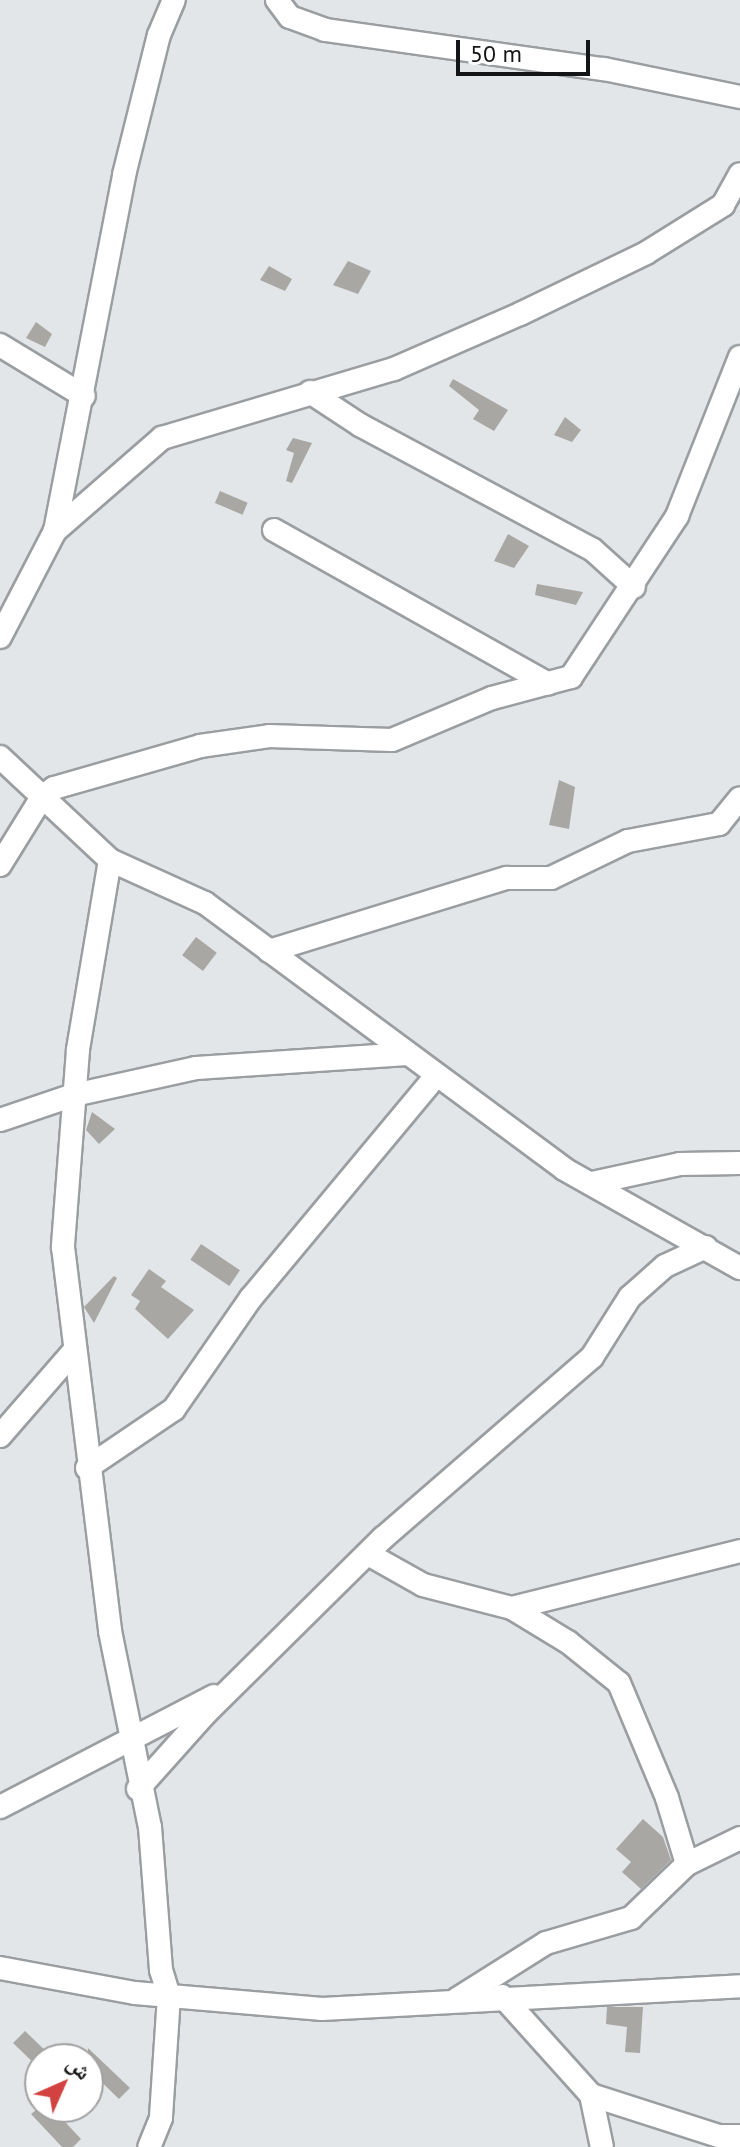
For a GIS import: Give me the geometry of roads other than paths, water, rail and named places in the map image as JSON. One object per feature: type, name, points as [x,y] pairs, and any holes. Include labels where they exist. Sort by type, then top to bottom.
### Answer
[{"type":"street","points":[[0,637],[55,531],[84,396],[96,297],[159,35],[174,0]]},
{"type":"street","points":[[277,0],[290,17],[325,30],[604,69],[740,97]]},
{"type":"street","points":[[55,531],[162,438],[394,369],[646,253],[723,205],[740,174]]},
{"type":"street","points":[[0,345],[84,396]]},
{"type":"street","points":[[0,865],[42,797],[54,788],[200,746],[269,736],[392,740],[492,698],[571,677],[634,587],[677,516],[740,357]]},
{"type":"street","points":[[310,392],[360,425],[569,535],[634,587]]},
{"type":"street","points":[[274,530],[548,684]]},
{"type":"street","points":[[0,757],[110,860],[205,903],[564,1169],[740,1268]]},
{"type":"street","points":[[269,951],[507,878],[551,878],[628,841],[719,824],[740,798]]},
{"type":"street","points":[[110,860],[74,1095],[63,1247],[87,1468],[110,1631],[132,1738],[138,1789],[150,1827],[161,1970],[169,1996],[161,2118],[149,2147]]},
{"type":"street","points":[[0,1120],[74,1095],[196,1068],[408,1054]]},
{"type":"street","points":[[87,1468],[174,1409],[251,1298],[437,1075]]},
{"type":"street","points":[[592,1183],[680,1164],[740,1163]]},
{"type":"street","points":[[138,1789],[233,1687],[368,1554],[592,1357],[630,1297],[665,1266],[706,1247]]},
{"type":"street","points":[[0,1436],[74,1351]]},
{"type":"street","points":[[512,1608],[740,1551]]},
{"type":"street","points":[[368,1554],[423,1585],[512,1608],[619,1683],[667,1798],[687,1864]]},
{"type":"street","points":[[3,1801],[233,1687]]},
{"type":"street","points":[[446,2005],[546,1943],[631,1918],[687,1864],[740,1838]]},
{"type":"street","points":[[0,1968],[169,1996],[322,2009],[446,2005],[502,1996],[740,1986]]},
{"type":"street","points":[[502,1996],[591,2095],[602,2147]]},
{"type":"street","points":[[591,2095],[719,2136],[740,2136]]}]
